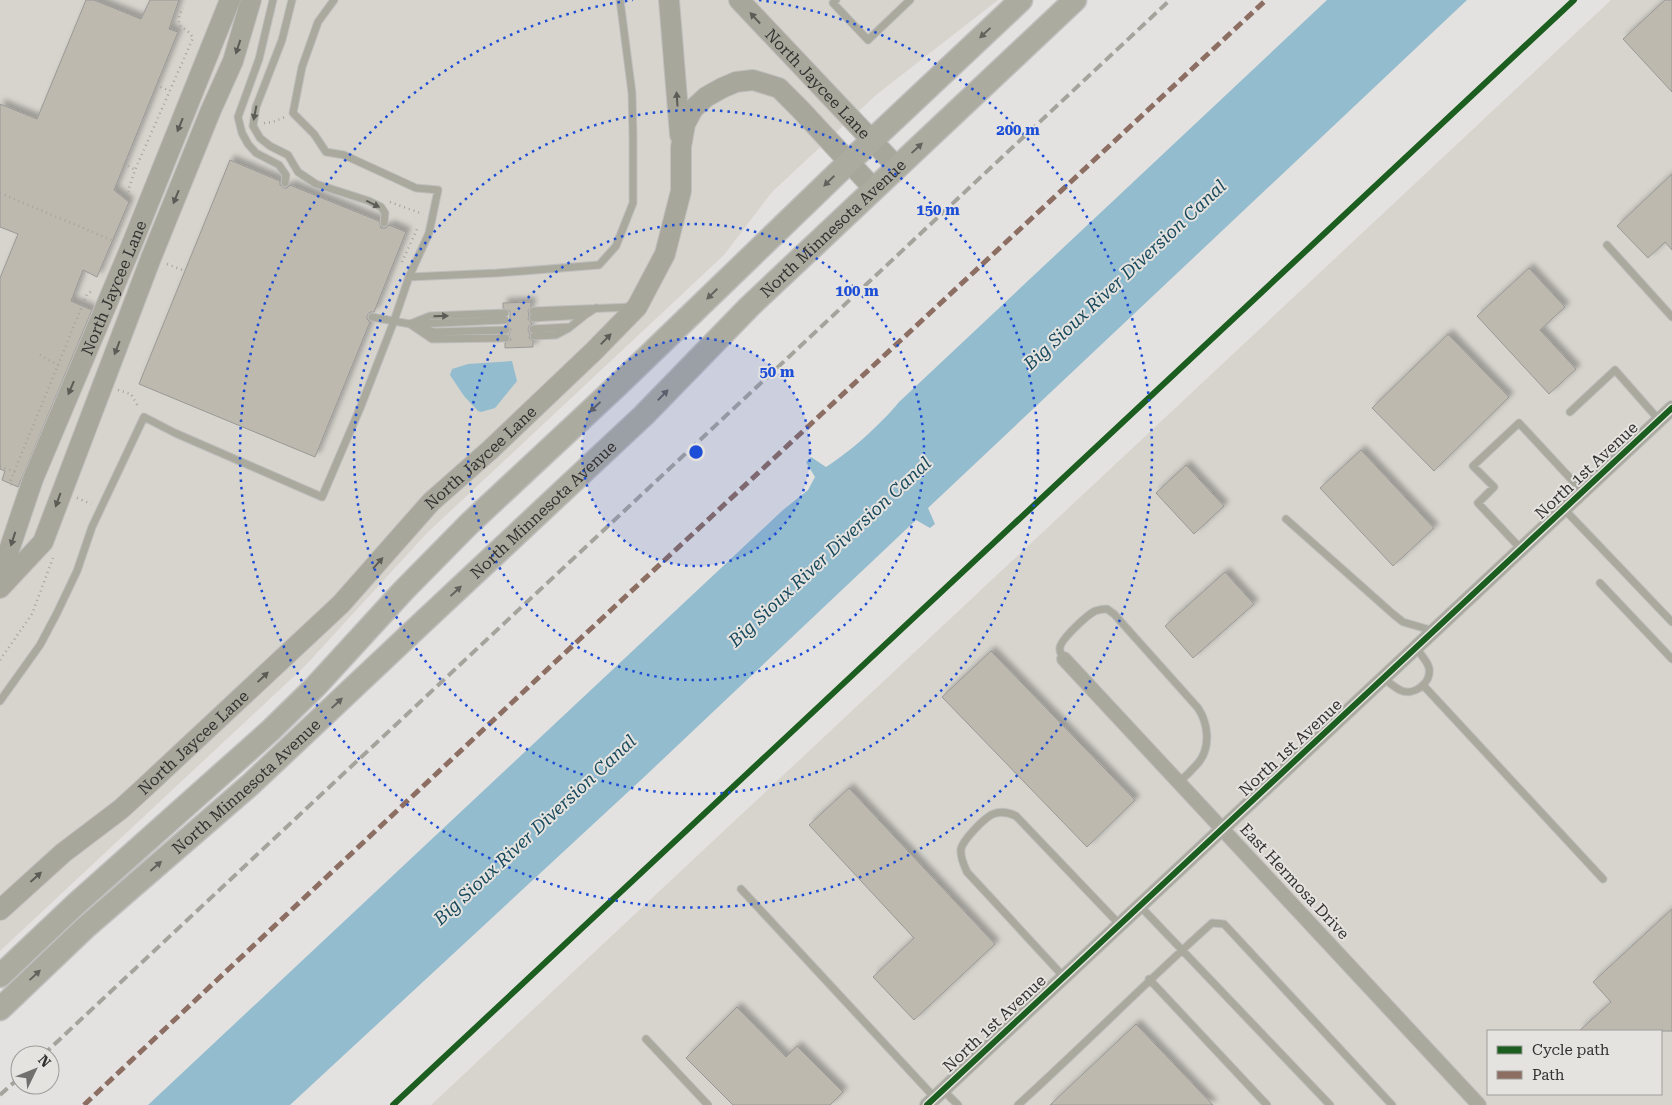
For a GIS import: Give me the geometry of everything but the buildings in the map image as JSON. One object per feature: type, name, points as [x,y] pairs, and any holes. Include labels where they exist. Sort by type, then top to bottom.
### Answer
[{"type":"main road","name":"North Jaycee Lane","points":[[0,577],[33,479],[130,249],[230,0]]},
{"type":"main road","points":[[0,588],[43,542],[151,258],[232,61],[251,0]]},
{"type":"main road","points":[[669,0],[681,147]]},
{"type":"main road","name":"North Jaycee Lane","points":[[739,0],[897,167]]},
{"type":"main road","name":"North Minnesota Avenue","points":[[0,976],[76,904],[271,730],[315,687],[403,591],[470,523],[626,378],[849,162],[1021,0]]},
{"type":"main road","name":"North Minnesota Avenue","points":[[0,1009],[86,927],[250,784],[430,616],[644,415],[750,306],[1075,0]]},
{"type":"main road","name":"North Jaycee Lane","points":[[0,910],[63,853],[144,788],[341,604],[431,502],[490,450],[594,351],[636,307],[665,254],[681,190],[681,147],[685,124],[693,109],[706,97],[736,82],[753,80],[779,88],[800,108],[874,189]]},
{"type":"street","name":"North 1st Avenue","points":[[935,1098],[1672,408]]},
{"type":"street","name":"East Hermosa Drive","points":[[1064,659],[1479,1105]]},
{"type":"lane","points":[[273,0],[259,59],[238,117],[242,133],[248,144],[256,153],[279,165],[286,175],[285,183]]},
{"type":"lane","points":[[292,0],[282,40],[256,107],[253,126],[260,138],[288,156],[298,172],[316,184],[369,201],[381,207],[385,213],[384,223]]},
{"type":"lane","points":[[0,700],[40,645],[76,571],[92,527],[144,417],[322,497],[361,406],[409,277],[429,233],[438,190],[416,188],[344,155],[326,152],[314,134],[293,113],[302,67],[308,49],[318,22],[334,0]]},
{"type":"lane","points":[[409,277],[497,273],[599,265],[616,246],[633,203],[632,93],[620,0]]},
{"type":"lane","points":[[836,0],[833,3],[868,40],[910,0]]},
{"type":"lane","points":[[1607,245],[1672,317]]},
{"type":"lane","points":[[585,315],[533,315],[596,308],[636,307]]},
{"type":"lane","points":[[534,332],[570,327],[596,308]]},
{"type":"lane","points":[[410,324],[505,316]]},
{"type":"lane","points":[[372,317],[410,324],[434,332],[506,334]]},
{"type":"lane","points":[[1570,412],[1614,370],[1660,420]]},
{"type":"lane","points":[[1521,549],[1478,503],[1494,487],[1473,466],[1512,429],[1519,423],[1583,492]]},
{"type":"lane","points":[[1564,509],[1672,622]]},
{"type":"lane","points":[[1286,519],[1403,622],[1434,631]]},
{"type":"lane","points":[[1600,583],[1672,658]]},
{"type":"lane","points":[[1064,659],[1059,646],[1086,619],[1096,611],[1106,609],[1114,614],[1204,717],[1207,732],[1205,750],[1200,760],[1179,782]]},
{"type":"lane","points":[[1383,678],[1401,691],[1410,692],[1417,690],[1423,685],[1429,676],[1429,668],[1416,648]]},
{"type":"lane","points":[[1423,685],[1603,879]]},
{"type":"lane","points":[[1064,977],[967,872],[962,861],[961,850],[963,842],[982,822],[992,814],[1006,812],[1016,816],[1120,925]]},
{"type":"lane","points":[[742,889],[935,1098],[958,1105]]},
{"type":"lane","points":[[1140,906],[1330,1105]]},
{"type":"lane","points":[[1018,1105],[1055,1072],[1149,979],[1212,923],[1224,924],[1392,1105]]},
{"type":"lane","points":[[1149,979],[1267,1105]]},
{"type":"lane","points":[[646,1039],[708,1105]]},
{"type":"path","points":[[132,206],[128,191],[135,170],[192,38],[190,33],[179,25],[179,16],[183,8]]},
{"type":"path","points":[[156,85],[170,91]]},
{"type":"path","points":[[124,164],[135,170]]},
{"type":"path","points":[[0,193],[113,241]]},
{"type":"path","points":[[161,262],[185,271]]},
{"type":"path","points":[[15,491],[10,482],[87,294],[98,288]]},
{"type":"path","points":[[40,355],[59,365]]},
{"type":"path","points":[[116,390],[131,394],[144,417]]},
{"type":"path","points":[[0,466],[15,472]]},
{"type":"path","points":[[76,497],[101,509]]},
{"type":"path","points":[[0,660],[32,614]]},
{"type":"shaded area","points":[[0,0],[998,0],[876,95],[772,192],[724,255],[426,534],[305,666],[0,951]]},
{"type":"shaded area","points":[[1611,0],[1672,0],[1672,1105],[431,1105]]},
{"type":"water","name":"Big Sioux River Diversion Canal","points":[[1327,0],[1467,0],[928,508],[935,524],[930,528],[916,520],[642,779],[290,1105],[148,1105],[783,510],[808,490],[815,477],[806,462],[811,457],[826,467],[865,437],[899,402]]},
{"type":"water","points":[[512,361],[517,381],[495,408],[481,412],[464,396],[450,375],[452,369],[468,364]]},
{"type":"railway","points":[[54,1045],[1170,0]]},
{"type":"railway","points":[[0,1095],[10,1086]]},
{"type":"marked path","points":[[84,1105],[552,665],[1266,0]]},
{"type":"cycle path","points":[[393,1105],[1574,0]]},
{"type":"cycle path","points":[[927,1105],[1672,408]]}]
